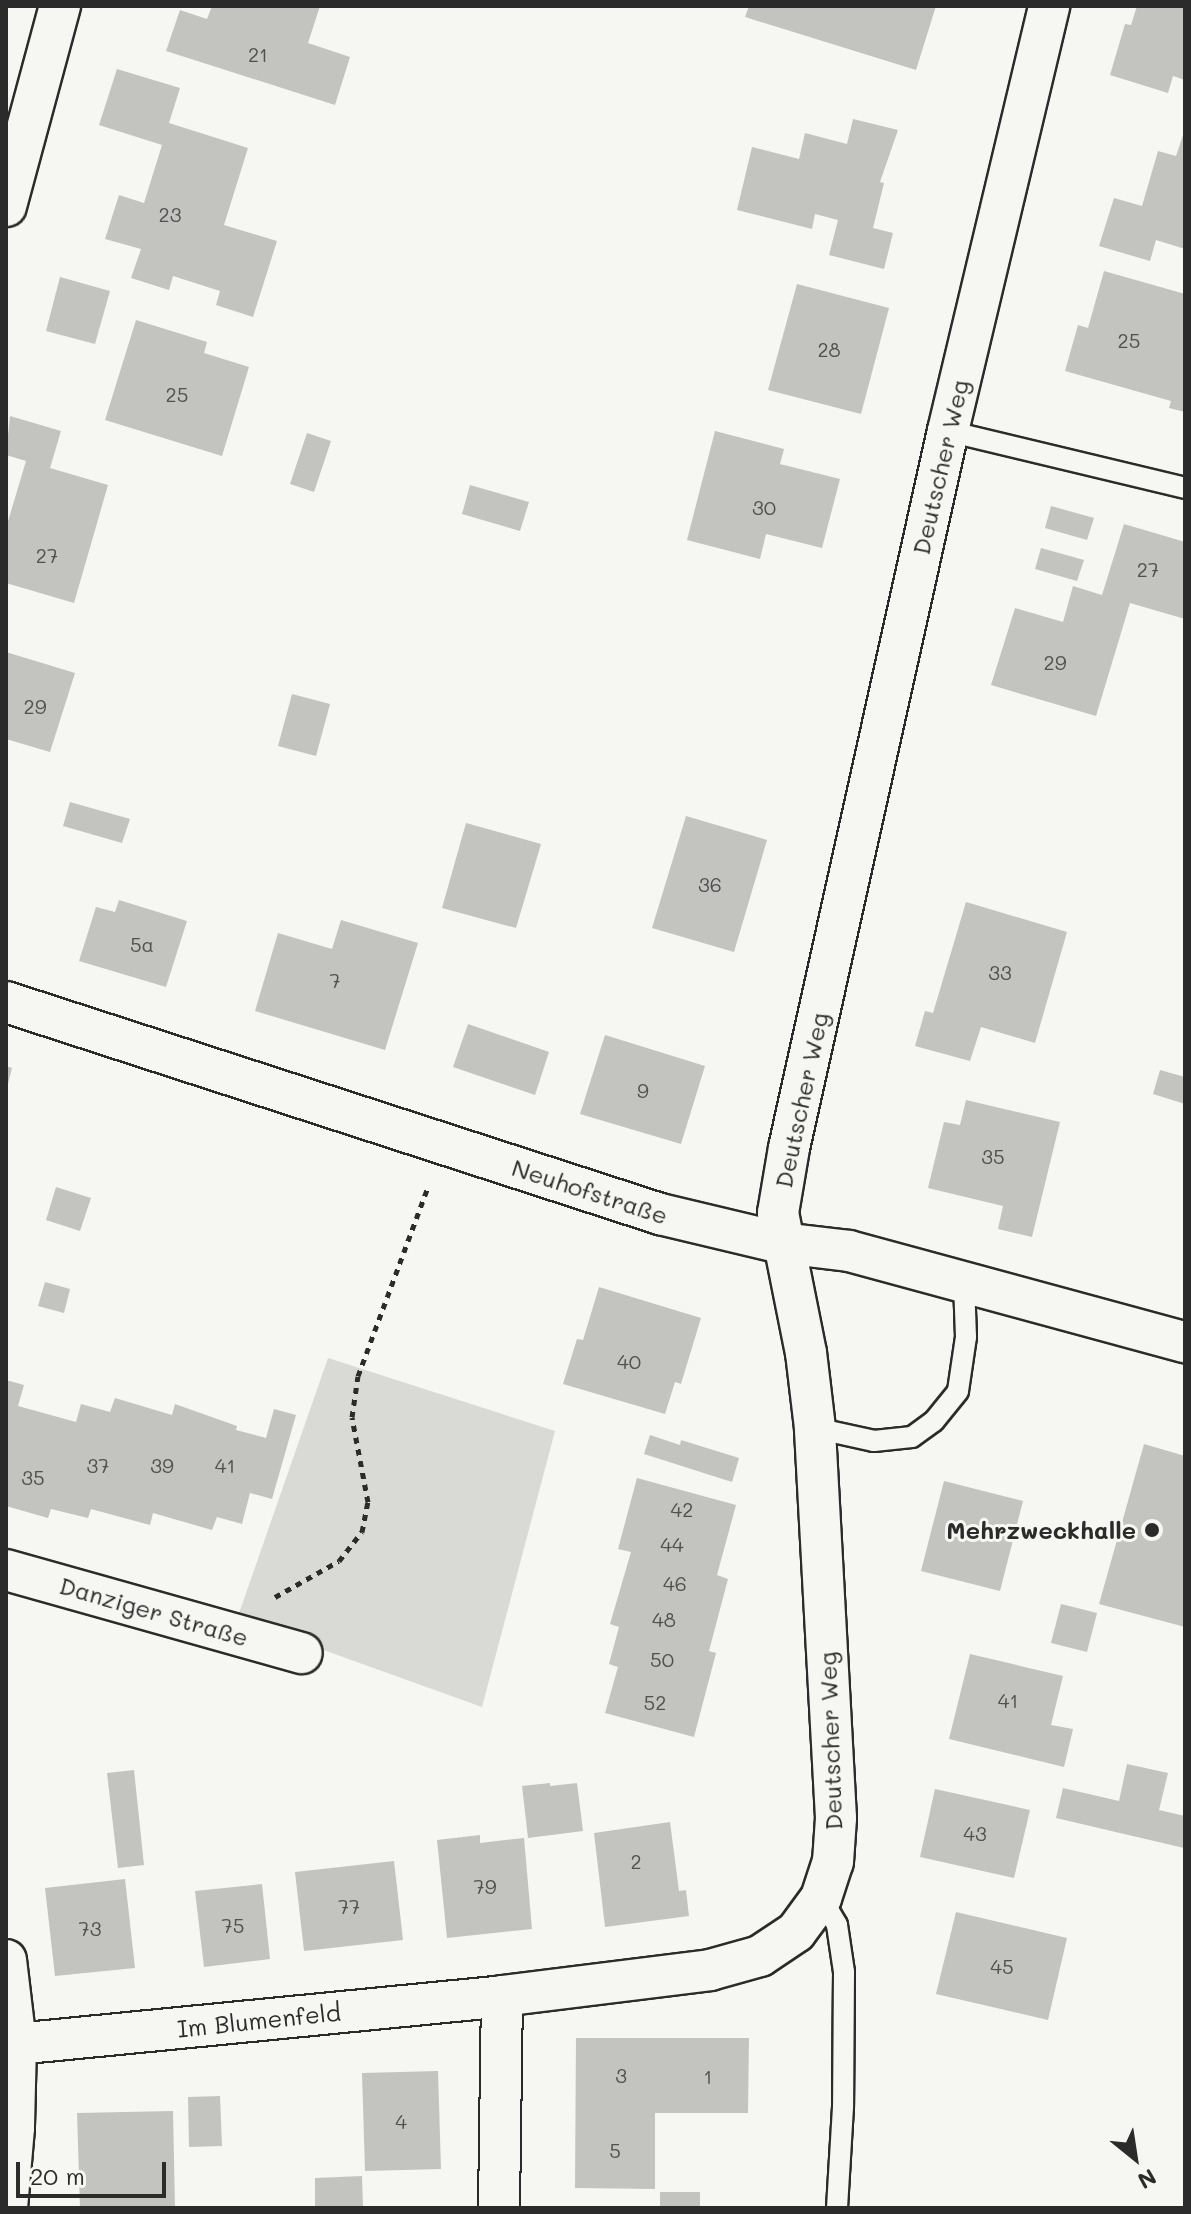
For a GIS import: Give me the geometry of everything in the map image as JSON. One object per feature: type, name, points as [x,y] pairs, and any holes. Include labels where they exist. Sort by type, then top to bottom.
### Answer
[{"type":"street","points":[[6,206],[60,6]]},
{"type":"street","name":"Deutscher Weg","points":[[821,1898],[833,1862],[836,1818],[815,1428],[800,1317],[778,1213],[789,1148],[948,431],[1049,6]]},
{"type":"street","name":"Neuhofstraße","points":[[6,1002],[660,1214],[782,1243],[849,1251],[1185,1342]]},
{"type":"street","name":"Danziger Straße","points":[[6,1570],[302,1653]]},
{"type":"street","name":"Im Blumenfeld","points":[[16,2044],[502,1996],[710,1970],[760,1956],[796,1932],[821,1898]]},
{"type":"street","points":[[6,1960],[16,2044],[7,2208]]},
{"type":"street","points":[[499,2208],[502,1996]]},
{"type":"lane","points":[[948,431],[1185,488]]},
{"type":"lane","points":[[815,1428],[874,1441],[912,1437],[934,1421],[958,1391],[966,1337],[964,1282]]},
{"type":"lane","points":[[821,1898],[837,1925],[844,1972],[843,2107],[837,2208]]},
{"type":"path","points":[[214,1628],[339,1561],[362,1532],[368,1502],[352,1417],[358,1376],[444,1144]]},
{"type":"shaded area","points":[[328,1358],[555,1431],[482,1707],[237,1619]]},
{"type":"building","points":[[212,6],[320,6],[308,43],[350,57],[335,105],[166,51],[180,10],[207,19]]},
{"type":"building","points":[[749,6],[936,6],[916,70],[745,17]]},
{"type":"building","points":[[1137,6],[1185,6],[1185,80],[1173,76],[1168,93],[1110,75],[1125,24],[1131,25]]},
{"type":"building","points":[[117,69],[180,88],[169,123],[248,148],[224,225],[277,241],[253,317],[216,305],[220,291],[173,276],[169,290],[131,278],[141,249],[105,239],[119,195],[144,203],[162,145],[99,125]]},
{"type":"building","points":[[853,119],[898,130],[880,182],[884,183],[873,228],[893,233],[884,269],[829,255],[838,220],[815,214],[812,229],[737,210],[752,147],[799,159],[805,133],[847,144]]},
{"type":"building","points":[[1185,129],[1185,249],[1156,240],[1150,261],[1099,246],[1114,198],[1142,206],[1158,151],[1176,156]]},
{"type":"building","points":[[1104,271],[1185,294],[1185,412],[1169,408],[1171,401],[1065,371],[1078,325],[1088,328]]},
{"type":"building","points":[[60,277],[110,291],[95,344],[46,331]]},
{"type":"building","points":[[797,284],[889,308],[861,414],[768,390]]},
{"type":"building","points":[[136,320],[207,342],[204,353],[249,367],[222,456],[105,420]]},
{"type":"building","points":[[10,416],[61,431],[50,468],[108,485],[74,603],[6,583],[6,528],[26,461],[6,455]]},
{"type":"building","points":[[715,431],[784,449],[780,464],[840,479],[822,548],[766,534],[760,559],[687,540]]},
{"type":"building","points":[[307,433],[331,441],[314,492],[290,484]]},
{"type":"building","points":[[470,485],[529,502],[520,531],[462,514]]},
{"type":"building","points":[[1051,506],[1094,518],[1087,540],[1045,528]]},
{"type":"building","points":[[1124,524],[1185,542],[1185,619],[1130,603],[1096,716],[991,685],[1015,608],[1063,622],[1073,586],[1102,595]]},
{"type":"building","points":[[1041,548],[1084,560],[1077,581],[1035,569]]},
{"type":"building","points":[[6,652],[75,673],[50,752],[6,739]]},
{"type":"building","points":[[292,694],[330,704],[316,756],[278,746]]},
{"type":"building","points":[[70,802],[130,819],[122,843],[63,826]]},
{"type":"building","points":[[686,816],[767,840],[734,952],[652,928]]},
{"type":"building","points":[[466,823],[541,844],[516,928],[442,908]]},
{"type":"building","points":[[119,900],[187,921],[166,987],[79,961],[96,907],[115,912]]},
{"type":"building","points":[[966,902],[1067,932],[1035,1043],[981,1027],[970,1061],[915,1046],[925,1011],[933,1013]]},
{"type":"building","points":[[341,920],[418,943],[385,1050],[255,1011],[278,933],[332,949]]},
{"type":"building","points":[[468,1024],[549,1052],[535,1095],[453,1067]]},
{"type":"building","points":[[605,1035],[705,1066],[681,1144],[580,1114]]},
{"type":"building","points":[[6,1066],[12,1068],[7,1088],[6,1088]]},
{"type":"building","points":[[1160,1070],[1185,1077],[1185,1104],[1153,1094]]},
{"type":"building","points":[[966,1100],[1060,1122],[1032,1237],[998,1229],[1003,1206],[928,1188],[944,1122],[960,1125]]},
{"type":"building","points":[[56,1187],[91,1198],[80,1231],[46,1220]]},
{"type":"building","points":[[45,1282],[70,1289],[64,1313],[38,1306]]},
{"type":"building","points":[[599,1287],[701,1318],[681,1384],[675,1382],[665,1414],[563,1384],[577,1339],[583,1340]]},
{"type":"building","points":[[6,1380],[24,1385],[18,1406],[76,1422],[81,1404],[110,1412],[115,1398],[172,1415],[175,1404],[237,1426],[236,1430],[266,1438],[274,1409],[296,1415],[272,1499],[250,1493],[242,1524],[217,1517],[212,1530],[153,1513],[150,1525],[91,1509],[88,1518],[51,1509],[48,1518],[6,1506]]},
{"type":"building","points":[[650,1435],[680,1445],[681,1440],[739,1458],[732,1482],[644,1454]]},
{"type":"building","name":"Mehrzweckhalle","points":[[1144,1444],[1185,1456],[1185,1627],[1099,1604]]},
{"type":"building","points":[[637,1478],[736,1505],[717,1575],[728,1579],[709,1651],[716,1653],[694,1737],[605,1713],[618,1667],[609,1664],[619,1627],[610,1624],[631,1552],[618,1549]]},
{"type":"building","points":[[944,1481],[1023,1501],[1000,1591],[921,1571]]},
{"type":"building","points":[[1061,1604],[1097,1613],[1087,1652],[1051,1643]]},
{"type":"building","points":[[970,1654],[1063,1676],[1051,1725],[1073,1729],[1064,1767],[949,1739]]},
{"type":"building","points":[[1127,1764],[1168,1773],[1159,1810],[1185,1816],[1184,1848],[1056,1818],[1063,1788],[1119,1801]]},
{"type":"building","points":[[134,1770],[144,1865],[118,1868],[107,1773]]},
{"type":"building","points":[[550,1783],[550,1786],[577,1783],[583,1831],[528,1838],[522,1786]]},
{"type":"building","points":[[935,1789],[1030,1810],[1014,1878],[920,1857]]},
{"type":"building","points":[[670,1822],[679,1891],[686,1890],[689,1916],[605,1927],[594,1833]]},
{"type":"building","points":[[480,1835],[480,1843],[524,1838],[532,1929],[447,1938],[437,1840]]},
{"type":"building","points":[[394,1861],[403,1940],[304,1951],[295,1872]]},
{"type":"building","points":[[125,1879],[135,1968],[55,1976],[45,1888]]},
{"type":"building","points":[[262,1884],[270,1959],[204,1967],[195,1891]]},
{"type":"building","points":[[956,1912],[1067,1938],[1048,2020],[936,1994]]},
{"type":"building","points":[[576,2038],[749,2038],[748,2113],[655,2113],[655,2189],[575,2188]]},
{"type":"building","points":[[438,2071],[441,2169],[365,2171],[362,2073]]},
{"type":"building","points":[[220,2096],[222,2146],[189,2147],[188,2097]]},
{"type":"building","points":[[173,2111],[175,2208],[80,2208],[77,2113]]},
{"type":"building","points":[[362,2176],[363,2208],[315,2208],[315,2178]]},
{"type":"building","points":[[660,2192],[700,2192],[700,2208],[660,2208]]},
{"type":"place","name":"Mehrzweckhalle","points":[[1152,1530]]}]
